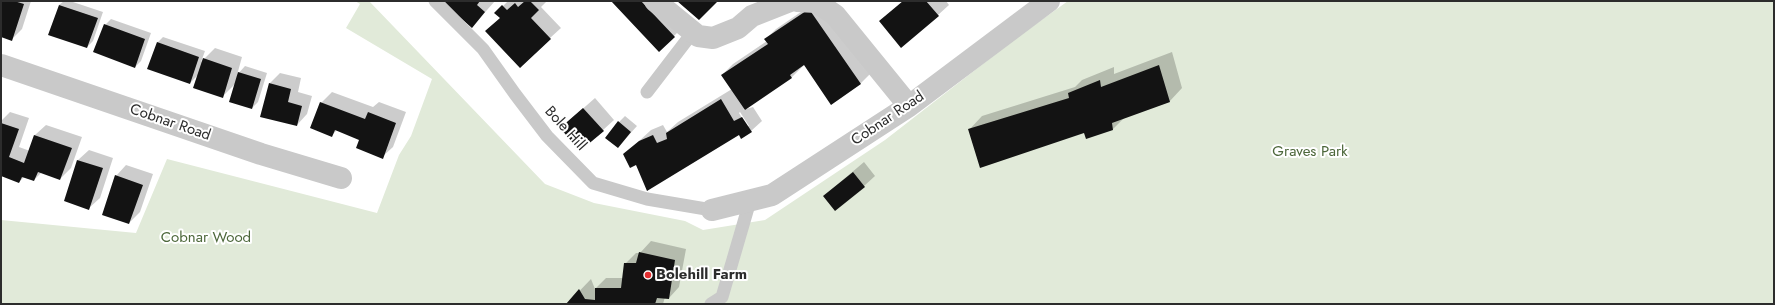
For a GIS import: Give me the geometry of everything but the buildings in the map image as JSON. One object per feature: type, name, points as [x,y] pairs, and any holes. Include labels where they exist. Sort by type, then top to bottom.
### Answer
[{"type":"street","points":[[655,1],[698,36],[713,38],[738,28],[752,16],[790,1]]},
{"type":"street","points":[[797,1],[816,2],[835,15],[909,106]]},
{"type":"street","name":"Cobnar Road","points":[[712,210],[772,195],[909,106],[1049,1]]},
{"type":"street","name":"Cobnar Road","points":[[1,65],[261,154],[341,178]]},
{"type":"lane","name":"Bole Hill","points":[[435,1],[483,49],[515,94],[548,136],[593,182],[647,199],[712,210]]},
{"type":"lane","points":[[647,92],[693,32]]},
{"type":"lane","points":[[711,304],[722,297],[750,201]]},
{"type":"green space","name":"Graves Park","points":[[355,1],[369,1],[545,184],[594,203],[685,221],[703,230],[765,220],[885,140],[1015,39],[1068,1],[1774,1],[1774,304],[1,304],[1,220],[136,233],[167,159],[377,213],[399,155],[411,136],[432,79],[346,28],[360,4]]},
{"type":"place","name":"Bolehill Farm","points":[[648,275]]},
{"type":"park label","name":"Cobnar Wood","points":[[206,238]]}]
